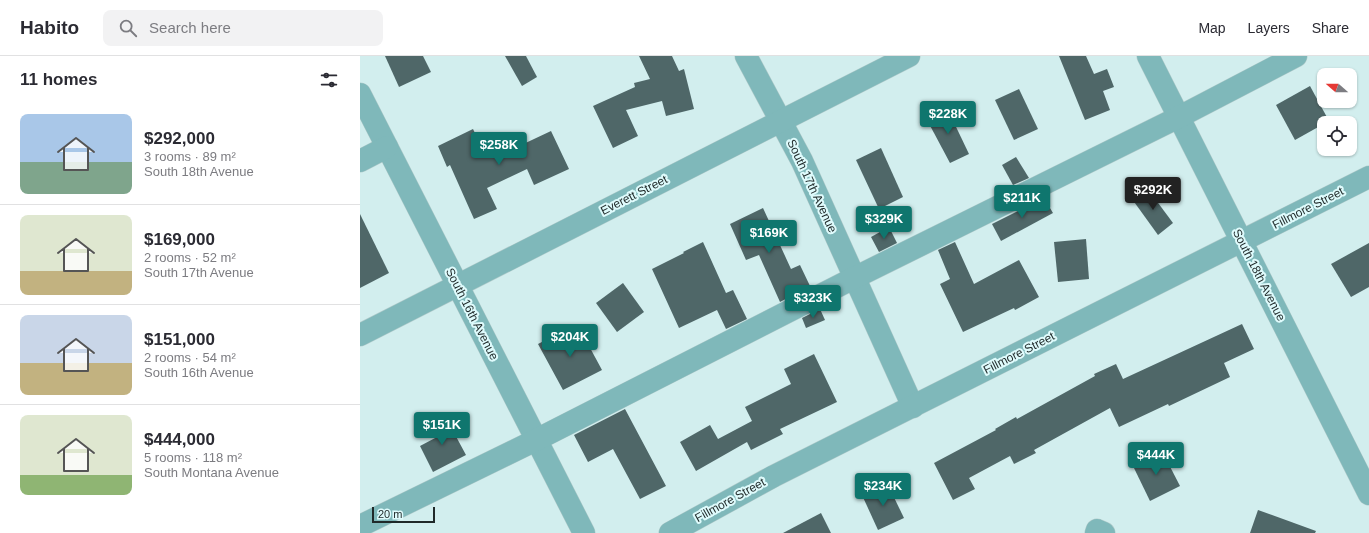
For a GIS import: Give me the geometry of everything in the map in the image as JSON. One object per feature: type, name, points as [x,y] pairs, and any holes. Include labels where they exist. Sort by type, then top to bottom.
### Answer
[{"type":"street","name":"South 17th Avenue","points":[[746,56],[802,161],[913,407]]},
{"type":"street","name":"Everett Street","points":[[360,335],[909,56]]},
{"type":"street","name":"South 18th Avenue","points":[[1148,56],[1369,494]]},
{"type":"street","points":[[360,526],[536,440],[854,278],[1179,117],[1296,56]]},
{"type":"street","name":"South 16th Avenue","points":[[360,94],[584,533]]},
{"type":"street","points":[[360,161],[387,147]]},
{"type":"street","name":"Fillmore Street","points":[[670,533],[774,476],[1369,177]]},
{"type":"building","points":[[385,56],[423,56],[431,72],[399,87]]},
{"type":"building","points":[[505,56],[526,56],[537,77],[522,86]]},
{"type":"building","points":[[639,56],[672,56],[679,71],[684,69],[694,109],[666,116],[662,101],[626,110],[638,136],[613,148],[593,106],[635,87],[634,83],[650,79]]},
{"type":"building","points":[[1059,56],[1086,56],[1094,74],[1107,69],[1114,87],[1103,91],[1110,110],[1085,120]]},
{"type":"building","points":[[1310,86],[1317,99],[1317,108],[1322,108],[1326,116],[1317,116],[1317,128],[1295,140],[1276,105]]},
{"type":"building","points":[[1019,89],[1038,129],[1014,140],[995,100]]},
{"type":"building","points":[[947,108],[969,154],[950,163],[926,118]]},
{"type":"building","points":[[473,129],[485,154],[499,147],[502,154],[551,131],[569,169],[534,185],[527,169],[487,188],[497,209],[474,219],[450,165],[447,167],[438,146]]},
{"type":"building","points":[[881,148],[903,197],[879,209],[856,160]]},
{"type":"building","points":[[1016,157],[1029,178],[1013,185],[1002,165]]},
{"type":"building","points":[[1147,188],[1173,223],[1158,235],[1132,199]]},
{"type":"building","points":[[1044,198],[1053,213],[1001,241],[992,224]]},
{"type":"building","points":[[763,208],[791,269],[800,265],[810,286],[780,302],[759,255],[746,260],[730,224]]},
{"type":"building","points":[[360,214],[389,273],[360,288]]},
{"type":"building","points":[[889,227],[897,243],[879,252],[871,237]]},
{"type":"building","points":[[1086,239],[1089,279],[1058,282],[1054,242]]},
{"type":"building","points":[[703,242],[726,293],[733,290],[747,319],[726,329],[717,310],[679,328],[652,269]]},
{"type":"building","points":[[955,242],[974,284],[1019,260],[1039,297],[1015,310],[1014,308],[963,332],[940,284],[950,279],[938,250]]},
{"type":"building","points":[[1369,243],[1369,287],[1351,297],[1331,264]]},
{"type":"building","points":[[623,283],[644,312],[617,332],[596,303]]},
{"type":"building","points":[[820,309],[825,320],[806,328],[802,318]]},
{"type":"building","points":[[1242,324],[1254,349],[1224,363],[1230,377],[1169,406],[1168,404],[1119,427],[1110,408],[1034,450],[1036,453],[1014,464],[1010,456],[969,478],[975,489],[953,500],[934,463],[996,430],[995,429],[1016,417],[1017,419],[1095,376],[1094,374],[1116,364],[1123,379]]},
{"type":"building","points":[[567,329],[572,338],[582,333],[602,370],[563,390],[538,344]]},
{"type":"building","points":[[814,354],[837,402],[780,429],[783,434],[751,450],[747,442],[696,471],[680,442],[710,425],[718,439],[752,421],[745,407],[791,384],[784,369]]},
{"type":"building","points":[[625,409],[666,486],[640,499],[613,449],[588,462],[574,435]]},
{"type":"building","points":[[445,416],[466,455],[433,472],[420,446],[437,437],[430,424]]},
{"type":"building","points":[[1162,451],[1180,486],[1150,501],[1133,466]]},
{"type":"building","points":[[887,483],[904,518],[878,530],[862,495]]},
{"type":"building","points":[[1258,510],[1316,531],[1315,533],[1250,533]]},
{"type":"building","points":[[821,513],[831,533],[783,533]]}]
